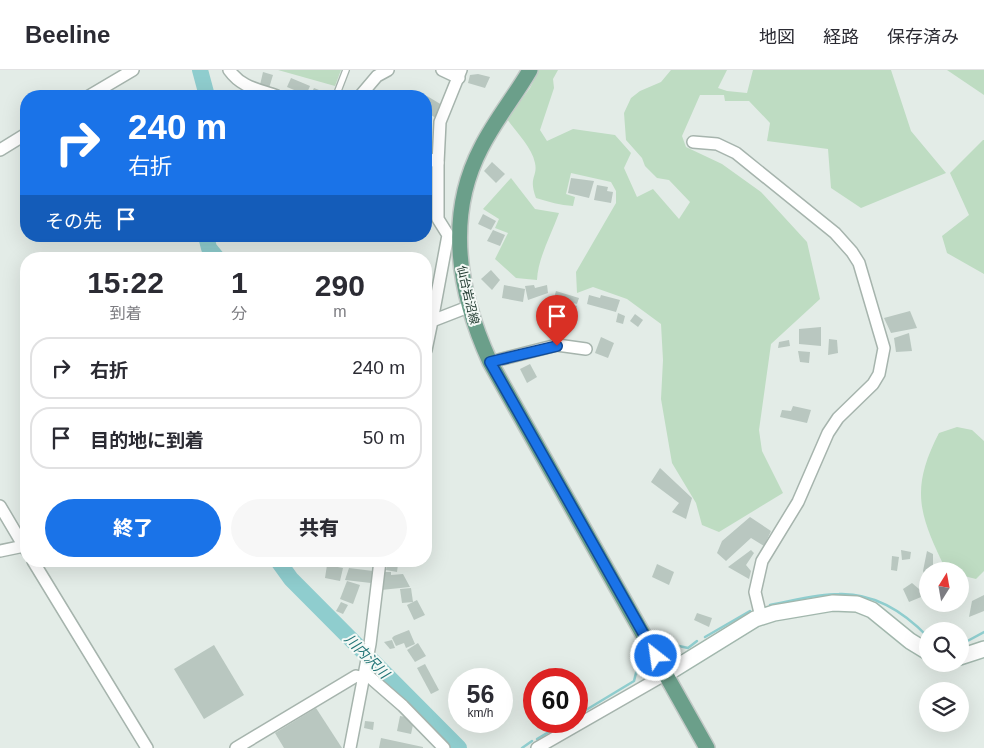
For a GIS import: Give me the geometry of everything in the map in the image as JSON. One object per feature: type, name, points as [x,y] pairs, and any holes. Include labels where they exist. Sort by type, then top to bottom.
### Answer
[{"type":"main road","name":"仙台岩沼線","points":[[530,70],[482,147],[468,180],[458,243],[460,270],[468,307],[490,362],[707,748]]},
{"type":"street","points":[[99,90],[133,70]]},
{"type":"street","points":[[229,70],[235,78],[248,88],[255,90]]},
{"type":"street","points":[[365,90],[377,76],[388,70]]},
{"type":"street","points":[[432,321],[448,235],[438,219],[440,122],[460,74],[442,70]]},
{"type":"street","points":[[0,150],[20,138]]},
{"type":"street","points":[[693,142],[717,144],[736,153],[844,242],[859,263],[884,348],[883,360],[876,379],[838,418],[828,433],[798,502],[762,561],[755,592],[761,617]]},
{"type":"street","points":[[432,160],[438,163]]},
{"type":"street","points":[[432,321],[468,307]]},
{"type":"street","points":[[490,362],[557,346],[586,349]]},
{"type":"street","points":[[0,506],[20,540]]},
{"type":"street","points":[[0,552],[20,549]]},
{"type":"street","points":[[37,567],[147,748]]},
{"type":"street","points":[[350,748],[370,644],[379,567]]},
{"type":"street","points":[[537,748],[666,674],[711,644],[761,617],[833,603],[857,604],[872,610],[919,646]]},
{"type":"street","points":[[969,654],[984,649]]},
{"type":"street","points":[[236,748],[356,676],[365,673]]},
{"type":"street","points":[[365,673],[403,706],[444,748]]},
{"type":"lane","points":[[338,90],[346,70]]},
{"type":"green space","points":[[278,70],[341,70],[335,86]]},
{"type":"green space","points":[[539,70],[558,70],[553,79],[554,88],[540,130],[547,141],[573,129],[615,135],[631,153],[624,168],[637,197],[653,189],[679,219],[690,202],[669,180],[657,178],[645,166],[642,158],[626,140],[624,113],[631,98],[640,91],[661,82],[671,70],[727,70],[718,88],[747,93],[753,70],[891,70],[911,131],[946,173],[861,208],[831,188],[828,149],[767,141],[770,123],[749,101],[725,101],[724,95],[700,95],[682,136],[686,147],[722,164],[761,192],[807,242],[820,299],[771,344],[759,430],[762,451],[783,493],[719,532],[702,525],[696,503],[672,463],[661,399],[663,360],[661,324],[627,299],[593,287],[577,293],[576,272],[616,203],[616,191],[611,182],[571,173],[566,194],[575,197],[573,206],[536,198],[533,181],[536,168],[533,157],[527,145],[507,119],[530,88]]},
{"type":"green space","points":[[947,70],[984,70],[984,95]]},
{"type":"green space","points":[[983,140],[984,274],[947,253],[942,236],[969,215],[950,173]]},
{"type":"green space","points":[[511,178],[535,209],[559,213],[542,255],[537,280],[516,278],[495,259],[508,233],[495,228],[499,219],[483,209]]},
{"type":"green space","points":[[957,427],[972,430],[984,441],[984,571],[976,579],[969,577],[969,562],[942,562],[924,516],[921,486],[924,470],[939,433]]},
{"type":"building","points":[[263,72],[273,75],[269,88],[260,85]]},
{"type":"building","points":[[478,74],[490,77],[485,88],[468,83],[470,75]]},
{"type":"building","points":[[291,78],[310,86],[308,90],[294,90],[287,87]]},
{"type":"building","points":[[432,99],[442,105],[436,118],[432,116]]},
{"type":"building","points":[[492,162],[505,174],[496,183],[484,171]]},
{"type":"building","points":[[571,178],[594,181],[589,198],[568,193]]},
{"type":"building","points":[[597,185],[608,187],[607,191],[613,192],[611,203],[594,200]]},
{"type":"building","points":[[483,214],[496,221],[491,230],[478,224]]},
{"type":"building","points":[[493,230],[505,235],[500,246],[487,241]]},
{"type":"building","points":[[491,270],[500,280],[492,290],[481,279]]},
{"type":"building","points":[[504,285],[525,289],[523,302],[502,298]]},
{"type":"building","points":[[534,285],[535,288],[547,285],[548,293],[528,300],[525,286]]},
{"type":"building","points":[[556,291],[579,298],[577,304],[554,298]]},
{"type":"building","points":[[589,295],[600,298],[601,295],[620,300],[616,312],[587,304]]},
{"type":"building","points":[[554,299],[577,306],[575,312],[552,306]]},
{"type":"building","points":[[910,311],[917,328],[891,333],[884,318]]},
{"type":"building","points":[[618,313],[625,316],[623,324],[616,322]]},
{"type":"building","points":[[635,314],[643,320],[638,327],[630,321]]},
{"type":"building","points":[[821,327],[821,346],[799,344],[799,329]]},
{"type":"building","points":[[909,333],[912,351],[896,352],[894,338]]},
{"type":"building","points":[[601,337],[614,343],[608,358],[595,353]]},
{"type":"building","points":[[829,339],[837,340],[838,353],[828,355]]},
{"type":"building","points":[[789,340],[790,346],[778,348],[779,342]]},
{"type":"building","points":[[798,351],[810,352],[809,363],[800,362]]},
{"type":"building","points":[[530,364],[537,377],[527,383],[520,369]]},
{"type":"building","points":[[793,406],[811,410],[807,423],[780,417],[782,410],[791,411]]},
{"type":"building","points":[[660,468],[692,498],[686,519],[672,512],[679,503],[651,482]]},
{"type":"building","points":[[750,517],[771,531],[764,546],[751,538],[726,561],[717,553],[722,541]]},
{"type":"building","points":[[751,550],[754,553],[746,565],[751,571],[749,579],[728,567]]},
{"type":"building","points":[[901,550],[911,552],[910,559],[902,560]]},
{"type":"building","points":[[927,551],[933,554],[933,562],[925,562]]},
{"type":"building","points":[[892,556],[899,557],[897,571],[891,570]]},
{"type":"building","points":[[657,564],[674,572],[669,585],[652,577]]},
{"type":"building","points":[[327,567],[343,568],[340,581],[325,578]]},
{"type":"building","points":[[387,567],[398,567],[397,572],[386,570]]},
{"type":"building","points":[[349,568],[373,571],[371,583],[345,580]]},
{"type":"building","points":[[383,572],[391,572],[391,575],[403,574],[410,587],[381,590]]},
{"type":"building","points":[[347,581],[360,585],[353,604],[340,599]]},
{"type":"building","points":[[912,583],[919,589],[919,598],[909,602],[903,589]]},
{"type":"building","points":[[411,588],[413,602],[402,603],[400,589]]},
{"type":"building","points":[[984,595],[984,611],[969,617],[972,601]]},
{"type":"building","points":[[417,600],[425,615],[414,620],[407,605]]},
{"type":"building","points":[[341,602],[348,605],[343,614],[336,611]]},
{"type":"building","points":[[697,613],[712,618],[709,627],[694,620]]},
{"type":"building","points":[[409,630],[415,644],[406,648],[404,643],[396,646],[392,638]]},
{"type":"building","points":[[392,640],[395,648],[390,649],[384,642]]},
{"type":"building","points":[[418,643],[426,656],[415,662],[407,650]]},
{"type":"building","points":[[214,645],[244,695],[204,719],[174,669]]},
{"type":"building","points":[[425,664],[439,690],[431,694],[417,668]]},
{"type":"building","points":[[316,708],[342,748],[284,748],[275,733]]},
{"type":"building","points":[[400,716],[406,717],[413,725],[411,734],[397,731]]},
{"type":"building","points":[[365,721],[374,722],[373,730],[364,728]]},
{"type":"building","points":[[381,738],[423,747],[423,748],[379,748]]},
{"type":"waterway","name":"川内沢川","points":[[200,70],[205,90]]},
{"type":"waterway","name":"川内沢川","points":[[208,242],[212,252]]},
{"type":"waterway","name":"川内沢川","points":[[282,567],[291,579],[459,748]]},
{"type":"waterway","points":[[770,605],[831,594],[865,597],[888,606],[919,628]]},
{"type":"waterway","points":[[705,637],[750,611]]},
{"type":"waterway","points":[[969,640],[984,632]]},
{"type":"waterway","points":[[661,642],[688,648],[697,641]]},
{"type":"waterway","points":[[588,709],[634,681],[640,657],[637,651]]},
{"type":"waterway","points":[[537,739],[547,733]]},
{"type":"waterway","points":[[522,748],[532,741]]},
{"type":"route","points":[[557,346],[490,362],[656,656]]}]
